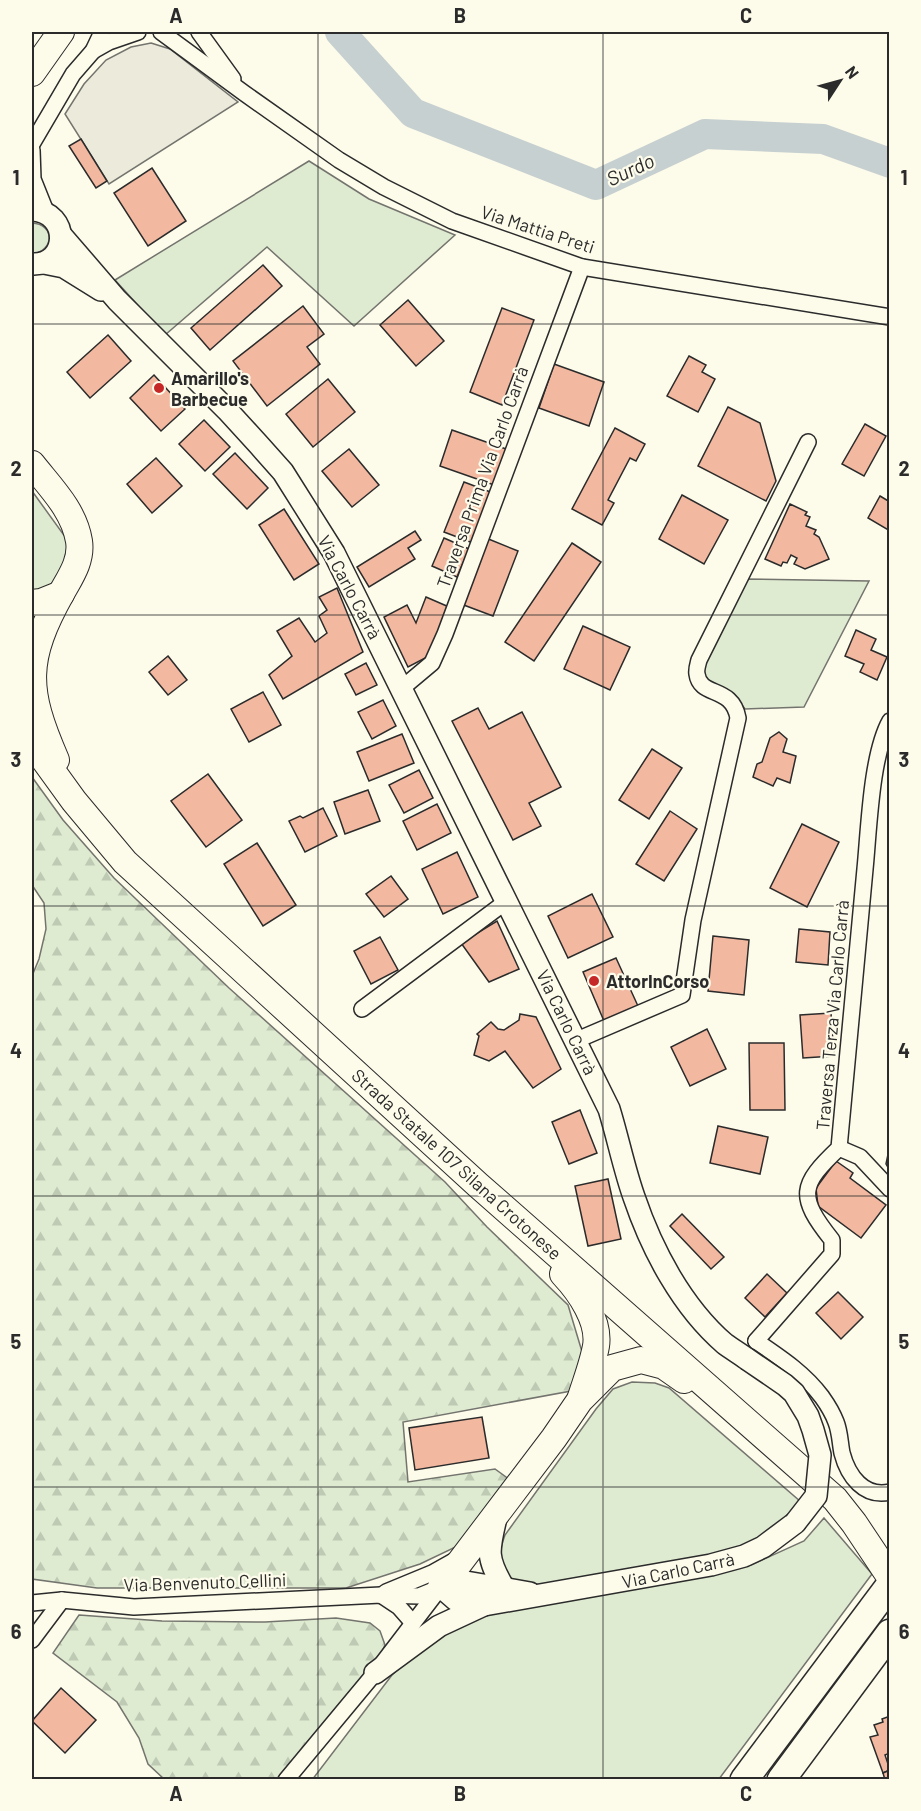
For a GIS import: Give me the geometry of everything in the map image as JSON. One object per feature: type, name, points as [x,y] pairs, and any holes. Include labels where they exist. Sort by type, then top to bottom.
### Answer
[{"type":"highway","points":[[32,73],[61,32]]},
{"type":"highway","points":[[32,464],[67,508],[79,542],[77,566],[41,631],[33,658],[33,692],[43,729],[74,801]]},
{"type":"highway","points":[[32,603],[61,594]]},
{"type":"highway","name":"Strada Statale 107 Silana Crotonese","points":[[32,743],[74,801],[125,862],[478,1185],[835,1499],[890,1577]]},
{"type":"highway","points":[[478,1185],[574,1286],[593,1320],[596,1345],[580,1400]]},
{"type":"highway","points":[[441,1587],[497,1516],[580,1400],[612,1368],[641,1360],[664,1366],[742,1418]]},
{"type":"highway","points":[[744,1779],[890,1585]]},
{"type":"highway","points":[[781,1779],[887,1636]]},
{"type":"main road","name":"Via Carlo Carrà","points":[[39,212],[54,219],[61,235],[117,300],[227,410],[283,472],[334,553],[577,1040],[609,1109],[633,1195],[661,1260],[694,1311],[724,1343],[752,1350],[794,1393],[808,1416],[813,1430],[820,1455],[816,1496],[795,1523],[763,1546],[744,1556],[661,1575],[484,1605],[456,1600],[441,1587]]},
{"type":"main road","points":[[38,263],[52,258],[57,251],[61,235]]},
{"type":"main road","name":"Via Carlo Carrà","points":[[38,263],[64,267],[117,300]]},
{"type":"main road","points":[[497,1516],[489,1547],[493,1570],[504,1588]]},
{"type":"main road","name":"Via Carlo Carrà","points":[[441,1587],[466,1582],[542,1596]]},
{"type":"main road","points":[[375,1672],[439,1626],[484,1605]]},
{"type":"street","points":[[32,144],[74,74],[93,51],[102,32]]},
{"type":"street","points":[[93,51],[109,42],[138,32]]},
{"type":"street","name":"Via Mattia Preti","points":[[161,32],[339,160],[394,192],[452,221],[582,267],[890,317]]},
{"type":"street","name":"Via Mattia Preti","points":[[199,32],[244,93]]},
{"type":"street","points":[[32,150],[33,179],[39,212]]},
{"type":"street","name":"Traversa Prima Via Carlo Carrà","points":[[401,689],[432,663],[445,634],[582,267]]},
{"type":"street","points":[[577,1040],[682,995],[693,920],[738,718],[736,707],[729,698],[708,690],[700,683],[696,674],[699,660],[808,442]]},
{"type":"street","name":"Traversa Terza Via Carlo Carrà","points":[[752,1350],[831,1254],[832,1240],[818,1223],[807,1199],[810,1178],[839,1148],[870,815],[878,757],[885,730],[890,721]]},
{"type":"street","points":[[363,1009],[507,901]]},
{"type":"street","points":[[839,1148],[860,1157],[890,1189]]},
{"type":"street","points":[[752,1350],[795,1367],[824,1400],[836,1422],[843,1456],[853,1479],[866,1491],[882,1494],[890,1492]]},
{"type":"street","name":"Via Benvenuto Cellini","points":[[381,1595],[432,1573],[467,1553]]},
{"type":"street","name":"Via Benvenuto Cellini","points":[[32,1603],[62,1600],[134,1607],[381,1595],[425,1587],[441,1587]]},
{"type":"street","points":[[286,1779],[375,1672],[441,1587]]},
{"type":"street","points":[[381,1595],[399,1607],[413,1623]]},
{"type":"street","points":[[32,1640],[62,1600]]},
{"type":"green space","points":[[309,161],[369,199],[455,235],[354,326],[267,247],[165,335],[115,280]]},
{"type":"green space","points":[[32,223],[40,224],[45,228],[49,238],[45,248],[32,254]]},
{"type":"green space","points":[[32,491],[66,538],[69,563],[50,587],[32,594]]},
{"type":"green space","points":[[745,579],[869,581],[804,707],[745,709],[734,697],[712,686],[701,672]]},
{"type":"green space","points":[[32,777],[63,820],[114,878],[229,988],[445,1182],[487,1227],[568,1305],[583,1355],[571,1391],[403,1422],[408,1482],[495,1469],[513,1482],[462,1544],[420,1564],[346,1588],[97,1588],[32,1579],[32,976],[39,959],[46,929],[44,903],[32,885]]},
{"type":"green space","points":[[632,1382],[655,1383],[669,1388],[801,1502],[797,1514],[752,1547],[546,1590],[514,1584],[501,1561],[501,1549],[505,1535],[596,1409],[613,1389]]},
{"type":"green space","points":[[824,1518],[872,1574],[719,1779],[312,1780],[392,1675],[430,1639],[473,1618],[751,1565],[804,1541]]},
{"type":"green space","points":[[79,1615],[162,1621],[265,1622],[336,1618],[370,1623],[380,1631],[385,1645],[380,1656],[276,1780],[164,1779],[148,1764],[139,1738],[117,1702],[53,1653]]},
{"type":"shaded area","points":[[151,43],[170,49],[238,102],[109,184],[65,114],[84,84],[106,60],[131,47]]},
{"type":"building","points":[[81,139],[107,181],[96,188],[69,146]]},
{"type":"building","points":[[152,168],[186,221],[148,246],[114,193]]},
{"type":"building","points":[[263,265],[282,286],[210,350],[191,328]]},
{"type":"building","points":[[408,300],[444,341],[416,366],[380,325]]},
{"type":"building","points":[[303,306],[324,334],[307,347],[320,364],[267,406],[233,361]]},
{"type":"building","points":[[502,308],[534,320],[502,405],[470,392]]},
{"type":"building","points":[[108,335],[131,361],[90,398],[67,372]]},
{"type":"building","points":[[689,356],[706,365],[702,372],[715,379],[698,412],[667,396]]},
{"type":"building","points":[[554,364],[604,382],[589,426],[539,408]]},
{"type":"building","points":[[154,375],[185,409],[161,431],[130,398]]},
{"type":"building","points":[[328,379],[355,412],[313,447],[286,414]]},
{"type":"building","points":[[728,407],[760,423],[776,481],[766,501],[698,466]]},
{"type":"building","points":[[204,420],[230,447],[205,471],[179,444]]},
{"type":"building","points":[[865,424],[886,436],[864,476],[842,464]]},
{"type":"building","points":[[615,428],[645,444],[636,461],[630,458],[608,500],[614,503],[602,525],[572,509]]},
{"type":"building","points":[[452,430],[509,450],[497,486],[440,466]]},
{"type":"building","points":[[349,449],[379,485],[352,507],[322,471]]},
{"type":"building","points":[[235,453],[268,488],[247,509],[213,474]]},
{"type":"building","points":[[156,458],[182,486],[152,513],[127,484]]},
{"type":"building","points":[[464,482],[493,493],[473,543],[444,532]]},
{"type":"building","points":[[682,495],[728,520],[704,564],[659,539]]},
{"type":"building","points":[[880,496],[890,502],[890,531],[868,518]]},
{"type":"building","points":[[790,504],[807,512],[805,515],[810,517],[806,526],[816,530],[814,534],[819,537],[829,559],[805,569],[794,564],[797,558],[791,555],[787,563],[783,562],[781,566],[765,559]]},
{"type":"building","points":[[284,509],[319,564],[294,580],[259,525]]},
{"type":"building","points":[[415,531],[421,540],[408,548],[415,559],[369,587],[357,567]]},
{"type":"building","points":[[444,538],[469,549],[457,577],[432,566]]},
{"type":"building","points":[[486,538],[518,551],[493,616],[461,604]]},
{"type":"building","points":[[572,543],[601,562],[534,661],[505,642]]},
{"type":"building","points":[[337,588],[363,652],[283,699],[269,675],[292,656],[277,631],[299,618],[315,642],[327,633],[319,616],[327,610],[319,597]]},
{"type":"building","points":[[426,597],[449,607],[431,655],[408,667],[384,617],[407,605],[416,623]]},
{"type":"building","points":[[583,626],[630,647],[610,690],[564,669]]},
{"type":"building","points":[[856,630],[876,639],[871,650],[887,657],[877,680],[860,672],[864,664],[845,656]]},
{"type":"building","points":[[168,656],[187,680],[168,695],[149,672]]},
{"type":"building","points":[[366,663],[377,685],[356,695],[345,674]]},
{"type":"building","points":[[263,692],[281,725],[249,742],[231,709]]},
{"type":"building","points":[[383,700],[396,726],[372,739],[358,712]]},
{"type":"building","points":[[478,708],[489,729],[522,712],[561,787],[529,803],[541,826],[513,840],[452,721]]},
{"type":"building","points":[[779,732],[787,739],[783,752],[796,756],[790,783],[777,778],[773,786],[753,777],[757,764],[762,762],[770,738]]},
{"type":"building","points":[[402,734],[414,763],[369,781],[357,752]]},
{"type":"building","points":[[652,749],[682,768],[649,819],[619,800]]},
{"type":"building","points":[[419,770],[433,798],[404,813],[389,785]]},
{"type":"building","points":[[208,774],[242,820],[206,847],[171,801]]},
{"type":"building","points":[[368,790],[380,821],[345,834],[334,802]]},
{"type":"building","points":[[437,804],[451,833],[417,850],[403,821]]},
{"type":"building","points":[[323,808],[337,836],[305,852],[289,821],[300,816],[303,818]]},
{"type":"building","points":[[670,811],[697,829],[664,881],[636,864]]},
{"type":"building","points":[[802,824],[839,842],[807,907],[770,888]]},
{"type":"building","points":[[257,843],[296,905],[263,926],[224,864]]},
{"type":"building","points":[[457,852],[478,897],[443,914],[422,869]]},
{"type":"building","points":[[391,876],[408,899],[384,917],[366,894]]},
{"type":"building","points":[[592,894],[613,937],[568,958],[548,916]]},
{"type":"building","points":[[497,921],[519,969],[489,982],[461,943]]},
{"type":"building","points":[[799,929],[830,932],[828,965],[796,962]]},
{"type":"building","points":[[713,936],[749,940],[744,995],[708,991]]},
{"type":"building","points":[[380,937],[398,970],[371,984],[354,951]]},
{"type":"building","points":[[616,958],[638,1006],[604,1021],[583,972]]},
{"type":"building","points":[[831,1013],[834,1056],[803,1058],[800,1015]]},
{"type":"building","points":[[520,1014],[536,1017],[561,1069],[533,1088],[505,1051],[489,1061],[474,1055],[479,1036],[477,1034],[491,1022],[498,1029],[504,1030],[519,1020]]},
{"type":"building","points":[[707,1029],[726,1069],[690,1086],[671,1047]]},
{"type":"building","points":[[749,1043],[784,1043],[785,1110],[750,1110]]},
{"type":"building","points":[[580,1110],[597,1153],[569,1164],[552,1122]]},
{"type":"building","points":[[718,1126],[768,1137],[760,1174],[710,1163]]},
{"type":"building","points":[[890,1145],[890,1171],[886,1164]]},
{"type":"building","points":[[836,1161],[853,1173],[850,1178],[886,1205],[861,1238],[818,1206],[816,1188]]},
{"type":"building","points":[[608,1179],[621,1239],[588,1246],[575,1186]]},
{"type":"building","points":[[682,1214],[724,1257],[711,1269],[670,1226]]},
{"type":"building","points":[[767,1274],[787,1293],[765,1317],[745,1298]]},
{"type":"building","points":[[838,1292],[863,1317],[841,1339],[816,1313]]},
{"type":"building","points":[[482,1417],[489,1458],[415,1470],[409,1428]]},
{"type":"building","points":[[61,1688],[96,1720],[65,1753],[32,1721]]},
{"type":"building","points":[[890,1716],[890,1753],[885,1755],[890,1770],[883,1773],[870,1737],[878,1735],[874,1725]]},
{"type":"building","points":[[890,1770],[890,1780],[885,1780],[883,1773]]},
{"type":"waterway","name":"Surdo","points":[[340,32],[413,113],[596,185],[705,134],[823,139],[890,163]]},
{"type":"place","name":"Amarillo's Barbecue","points":[[159,388]]},
{"type":"place","name":"AttorInCorso","points":[[594,981]]}]
